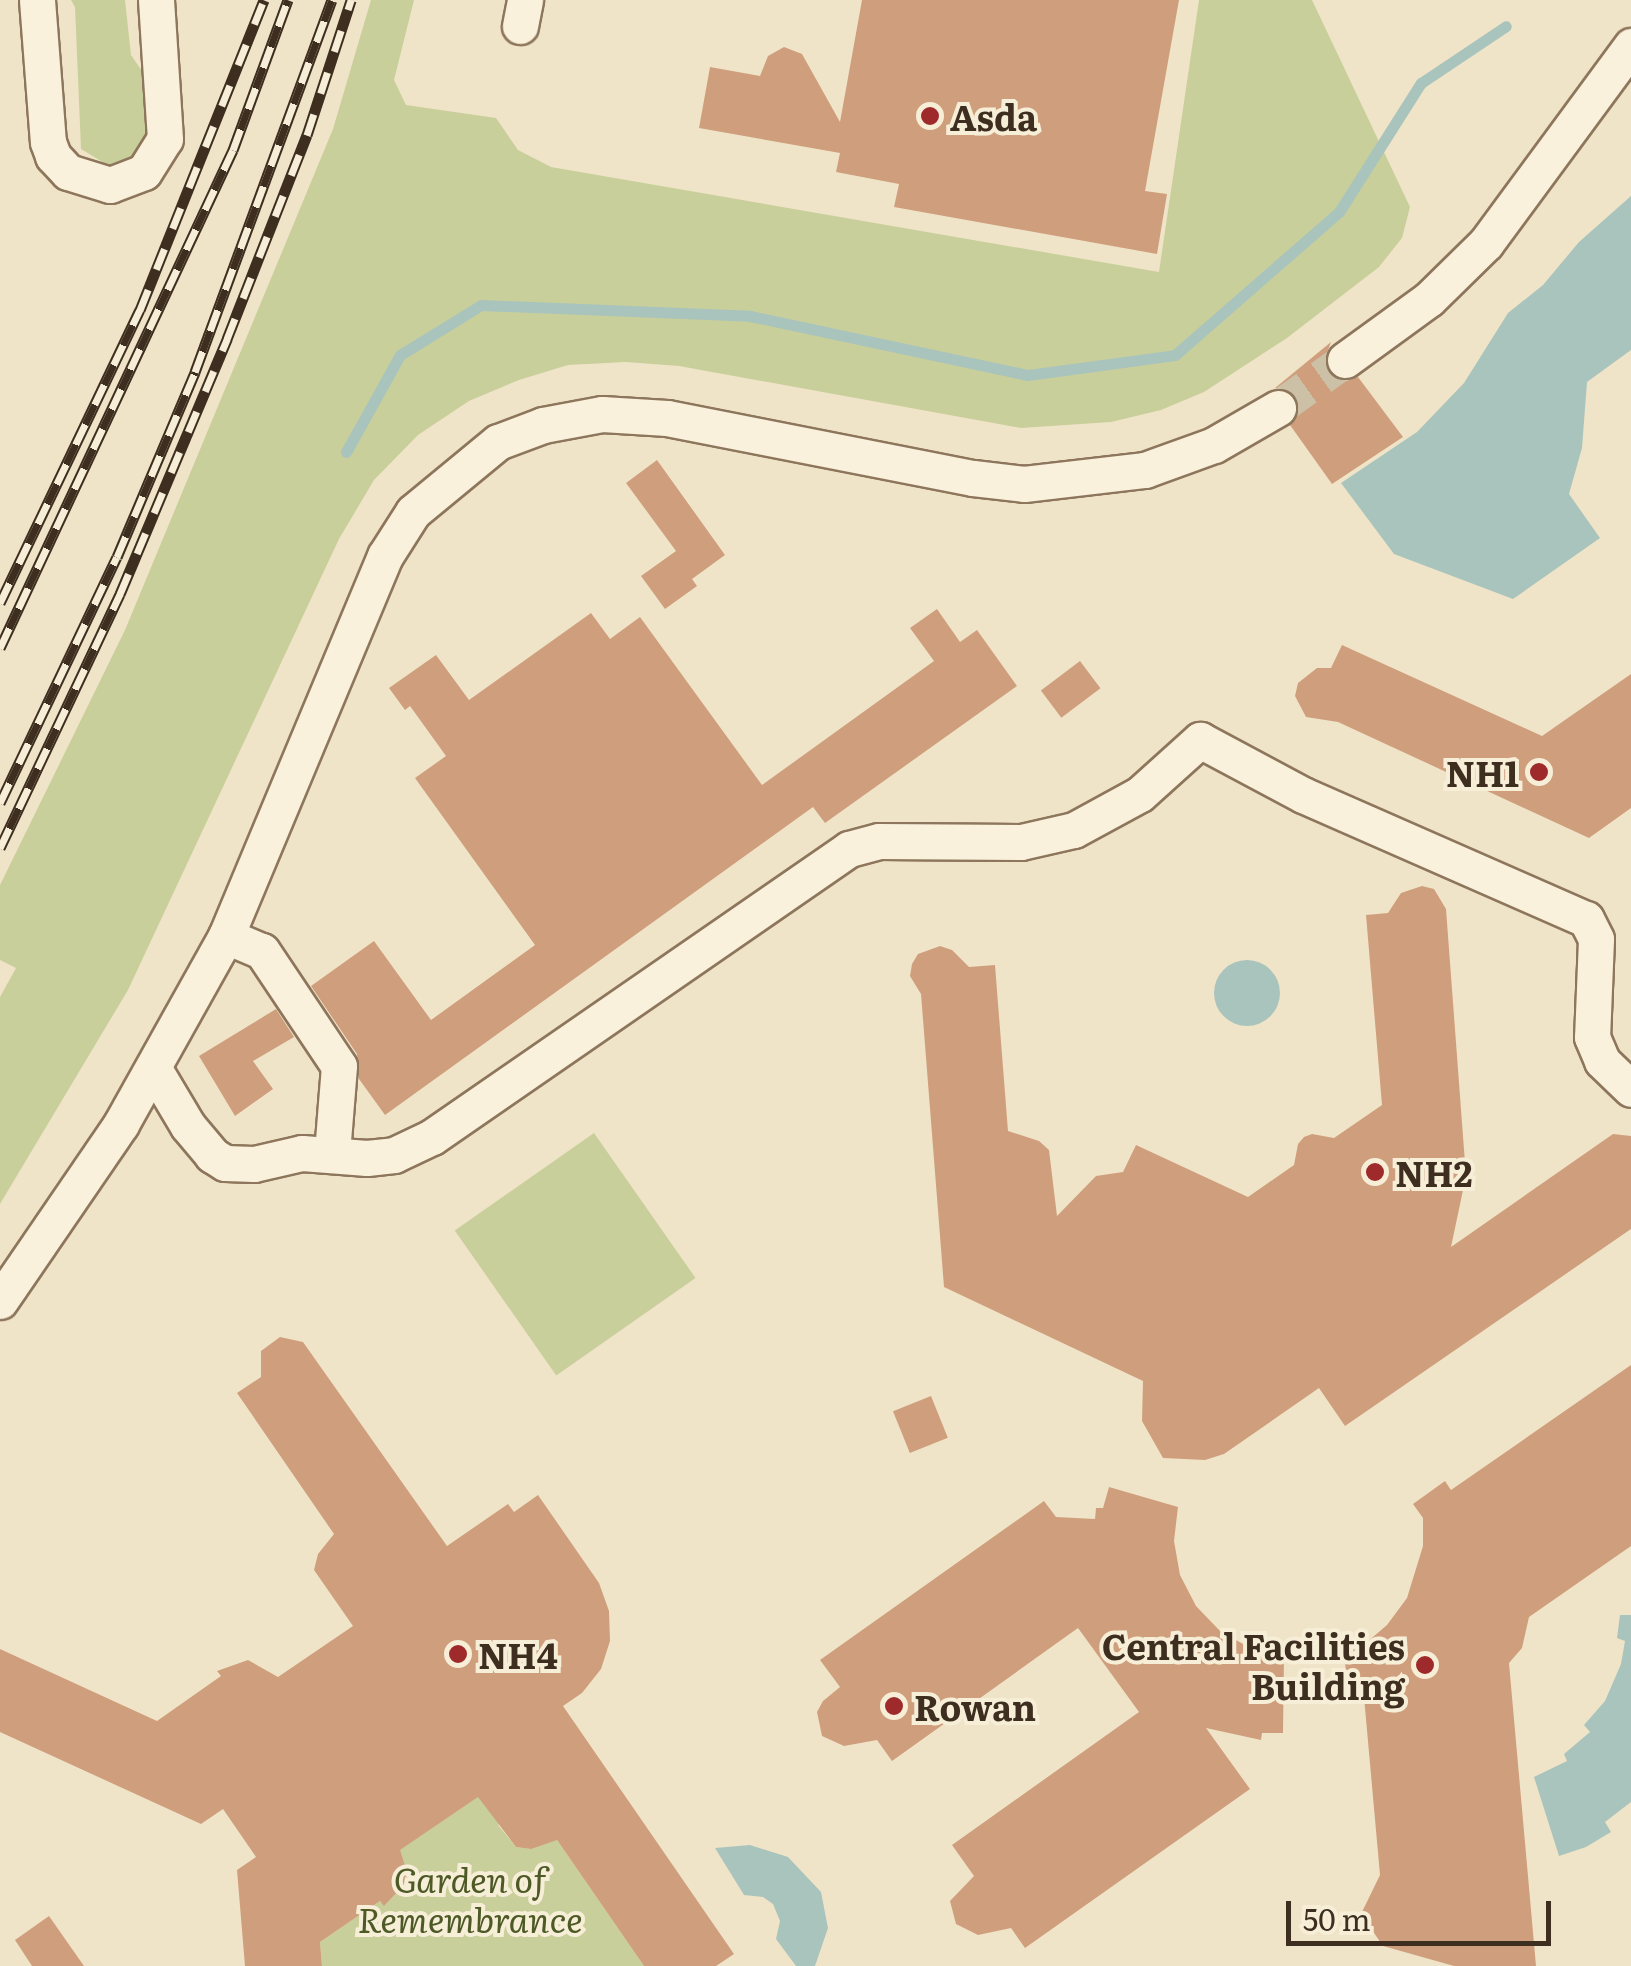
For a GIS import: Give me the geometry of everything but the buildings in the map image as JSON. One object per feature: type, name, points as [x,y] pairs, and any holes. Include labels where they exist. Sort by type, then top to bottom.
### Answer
[{"type":"street","points":[[38,0],[48,142],[53,156],[85,181],[110,186],[144,172],[156,156],[166,120],[164,18]]},
{"type":"street","points":[[1345,360],[1429,299],[1486,243],[1631,46]]},
{"type":"street","points":[[0,1301],[154,1069],[226,936],[385,556],[412,512],[498,442],[543,424],[602,414],[667,418],[973,478],[1024,484],[1145,470],[1214,445],[1278,408]]},
{"type":"street","points":[[154,1069],[188,1126],[218,1160],[246,1165],[294,1153],[332,1152],[386,1157],[432,1137],[849,850],[879,840],[1020,842],[1074,830],[1140,794],[1200,740],[1303,795],[1586,919],[1596,939],[1592,1037],[1602,1061],[1631,1089]]},
{"type":"street","points":[[226,936],[262,951],[340,1066],[332,1152]]},
{"type":"green space","points":[[71,0],[125,0],[131,55],[153,87],[157,120],[144,153],[114,169],[81,149],[75,7]]},
{"type":"green space","points":[[371,0],[414,0],[394,80],[406,105],[496,118],[518,150],[551,167],[1159,272],[1199,0],[1312,0],[1410,207],[1402,238],[1379,267],[1287,338],[1204,392],[1161,410],[1111,422],[1021,428],[679,366],[626,362],[568,365],[519,380],[469,401],[418,435],[374,480],[339,539],[128,990],[0,1204],[0,997],[16,968],[0,960],[0,885],[125,630],[333,129]]},
{"type":"green space","points":[[594,1133],[696,1278],[556,1375],[455,1231]]},
{"type":"green space","name":"Garden of Remembrance","points":[[485,1792],[505,1820],[498,1825],[516,1847],[531,1849],[541,1817],[644,1966],[322,1966],[320,1942],[380,1901],[385,1905],[404,1885],[405,1864],[380,1863]]},
{"type":"water","points":[[1631,196],[1631,350],[1587,382],[1582,448],[1569,494],[1600,538],[1513,599],[1394,554],[1341,483],[1417,432],[1464,383],[1508,313],[1543,285],[1579,242]]},
{"type":"water","points":[[1247,960],[1270,970],[1280,993],[1270,1016],[1247,1026],[1224,1016],[1214,993],[1224,970]]},
{"type":"water","points":[[1620,1615],[1631,1615],[1631,1802],[1605,1822],[1611,1832],[1586,1847],[1559,1856],[1534,1777],[1567,1761],[1564,1754],[1590,1732],[1584,1725],[1605,1701],[1621,1664],[1625,1641],[1617,1638]]},
{"type":"water","points":[[750,1845],[788,1857],[821,1892],[828,1928],[815,1966],[796,1966],[776,1939],[780,1921],[773,1904],[763,1897],[744,1895],[715,1848]]},
{"type":"waterway","points":[[346,452],[400,355],[481,305],[750,316],[1028,375],[1175,355],[1339,212],[1421,83],[1506,26]]},
{"type":"tunnel","points":[[1278,408],[1345,360]]},
{"type":"railway","points":[[0,603],[140,310],[264,0]]},
{"type":"railway","points":[[0,648],[233,150],[288,0]]},
{"type":"railway","points":[[0,803],[117,557],[195,372],[332,0]]},
{"type":"railway","points":[[0,848],[120,594],[227,339],[307,135],[351,0]]},
{"type":"place","name":"Asda","points":[[930,116]]},
{"type":"place","name":"NH1","points":[[1539,772]]},
{"type":"place","name":"NH2","points":[[1375,1172]]},
{"type":"place","name":"NH4","points":[[458,1654]]},
{"type":"place","name":"Central Facilities Building","points":[[1425,1665]]},
{"type":"place","name":"Rowan","points":[[894,1706]]}]
